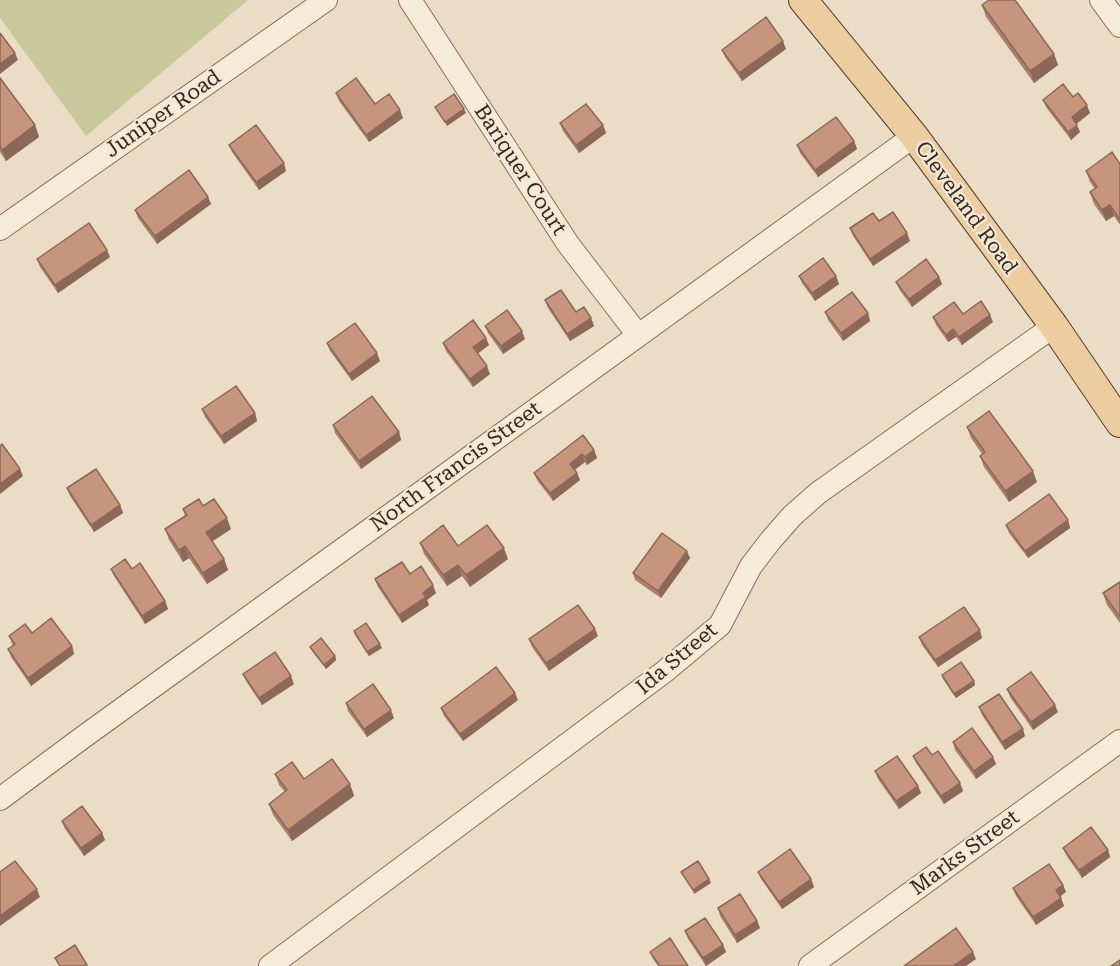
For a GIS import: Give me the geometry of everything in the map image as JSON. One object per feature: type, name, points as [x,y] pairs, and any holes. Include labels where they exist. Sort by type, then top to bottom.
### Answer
[{"type":"main road","name":"Cleveland Road","points":[[803,0],[914,136],[1054,326],[1120,423]]},
{"type":"street","name":"Juniper Road","points":[[0,229],[326,0]]},
{"type":"street","name":"Bariquer Court","points":[[410,0],[568,243],[638,335]]},
{"type":"street","points":[[1101,0],[1120,26]]},
{"type":"street","name":"North Francis Street","points":[[0,799],[92,730],[914,136]]},
{"type":"street","name":"Ida Street","points":[[270,966],[664,672],[720,625],[752,566],[792,516],[818,493],[1054,326]]},
{"type":"street","name":"Marks Street","points":[[810,966],[1120,741]]},
{"type":"green space","points":[[0,0],[248,0],[86,136],[0,18]]},
{"type":"building","points":[[989,0],[1015,0],[1054,54],[1030,71],[982,5]]},
{"type":"building","points":[[766,17],[783,41],[739,73],[722,50]]},
{"type":"building","points":[[0,33],[15,53],[0,64]]},
{"type":"building","points":[[0,78],[35,125],[2,150],[0,146]]},
{"type":"building","points":[[356,78],[375,104],[389,94],[400,110],[366,135],[336,93]]},
{"type":"building","points":[[1063,84],[1073,97],[1078,93],[1087,105],[1072,117],[1077,125],[1068,132],[1043,100]]},
{"type":"building","points":[[454,94],[464,109],[445,122],[435,107]]},
{"type":"building","points":[[586,104],[603,125],[576,145],[560,123]]},
{"type":"building","points":[[836,117],[854,141],[815,170],[797,145]]},
{"type":"building","points":[[256,125],[284,163],[256,182],[229,145]]},
{"type":"building","points":[[1112,152],[1120,164],[1120,220],[1110,205],[1102,210],[1090,192],[1097,187],[1086,171]]},
{"type":"building","points":[[189,170],[208,197],[155,236],[135,210]]},
{"type":"building","points":[[893,212],[907,233],[870,259],[850,228],[873,213],[879,221]]},
{"type":"building","points":[[89,223],[107,250],[55,285],[37,259]]},
{"type":"building","points":[[823,258],[836,276],[812,293],[799,276]]},
{"type":"building","points":[[926,259],[939,277],[909,299],[896,282]]},
{"type":"building","points":[[561,290],[576,312],[584,307],[591,318],[567,334],[545,300]]},
{"type":"building","points":[[852,292],[868,313],[841,333],[825,312]]},
{"type":"building","points":[[981,301],[990,315],[959,337],[953,329],[946,335],[933,317],[954,302],[963,314]]},
{"type":"building","points":[[507,310],[522,331],[501,346],[485,326]]},
{"type":"building","points":[[473,320],[486,338],[473,347],[487,366],[470,379],[443,343]]},
{"type":"building","points":[[355,323],[377,353],[349,374],[327,343]]},
{"type":"building","points":[[236,386],[255,413],[221,436],[202,409]]},
{"type":"building","points":[[372,396],[399,432],[359,461],[333,425]]},
{"type":"building","points":[[989,411],[1033,471],[1005,491],[980,456],[985,452],[967,427]]},
{"type":"building","points":[[583,435],[594,450],[585,457],[582,454],[570,464],[577,473],[550,493],[534,473]]},
{"type":"building","points":[[2,444],[20,469],[0,484],[0,446]]},
{"type":"building","points":[[96,469],[120,505],[91,525],[67,488]]},
{"type":"building","points":[[1049,494],[1068,520],[1025,551],[1006,525]]},
{"type":"building","points":[[199,499],[203,506],[214,499],[227,518],[206,532],[224,559],[203,573],[185,546],[179,550],[165,529],[187,515],[183,509]]},
{"type":"building","points":[[443,525],[458,546],[487,525],[504,548],[466,575],[458,565],[443,575],[420,543]]},
{"type":"building","points":[[662,533],[687,551],[658,591],[633,573]]},
{"type":"building","points":[[125,559],[132,569],[140,563],[165,601],[142,616],[111,569]]},
{"type":"building","points":[[402,562],[410,574],[421,566],[433,585],[423,593],[426,597],[399,615],[375,579]]},
{"type":"building","points":[[1120,582],[1120,617],[1103,593]]},
{"type":"building","points":[[578,605],[595,629],[546,663],[529,639]]},
{"type":"building","points":[[964,607],[980,630],[935,660],[919,637]]},
{"type":"building","points":[[51,618],[72,646],[28,678],[8,649],[15,644],[9,636],[25,624],[32,633]]},
{"type":"building","points":[[366,623],[380,644],[367,652],[354,631]]},
{"type":"building","points":[[321,638],[335,656],[324,665],[310,647]]},
{"type":"building","points":[[275,652],[291,676],[259,698],[243,674]]},
{"type":"building","points":[[961,662],[974,681],[954,694],[942,675]]},
{"type":"building","points":[[496,667],[515,693],[460,734],[441,708]]},
{"type":"building","points":[[1031,672],[1055,705],[1031,722],[1007,689]]},
{"type":"building","points":[[373,684],[391,710],[364,729],[346,703]]},
{"type":"building","points":[[999,694],[1023,729],[1002,742],[979,707]]},
{"type":"building","points":[[972,728],[993,757],[974,771],[953,742]]},
{"type":"building","points":[[926,747],[932,755],[938,751],[960,783],[941,796],[913,756]]},
{"type":"building","points":[[897,756],[918,786],[896,801],[875,771]]},
{"type":"building","points":[[332,759],[350,784],[288,830],[269,804],[287,790],[275,774],[292,762],[304,779]]},
{"type":"building","points":[[82,806],[102,833],[81,848],[62,821]]},
{"type":"building","points":[[1091,827],[1108,850],[1079,870],[1063,848]]},
{"type":"building","points":[[790,849],[811,879],[779,902],[758,872]]},
{"type":"building","points":[[15,861],[37,889],[0,916],[0,872]]},
{"type":"building","points":[[698,861],[709,879],[693,890],[681,872]]},
{"type":"building","points":[[1049,864],[1063,885],[1056,890],[1061,898],[1033,917],[1013,888]]},
{"type":"building","points":[[740,894],[757,921],[735,935],[718,908]]},
{"type":"building","points":[[705,918],[723,945],[703,958],[685,931]]},
{"type":"building","points":[[956,928],[973,952],[953,966],[904,966]]},
{"type":"building","points":[[670,938],[688,966],[660,966],[650,952]]},
{"type":"building","points":[[75,945],[87,965],[60,966],[55,958]]},
{"type":"building","points":[[1120,960],[1120,966],[1111,966]]}]
